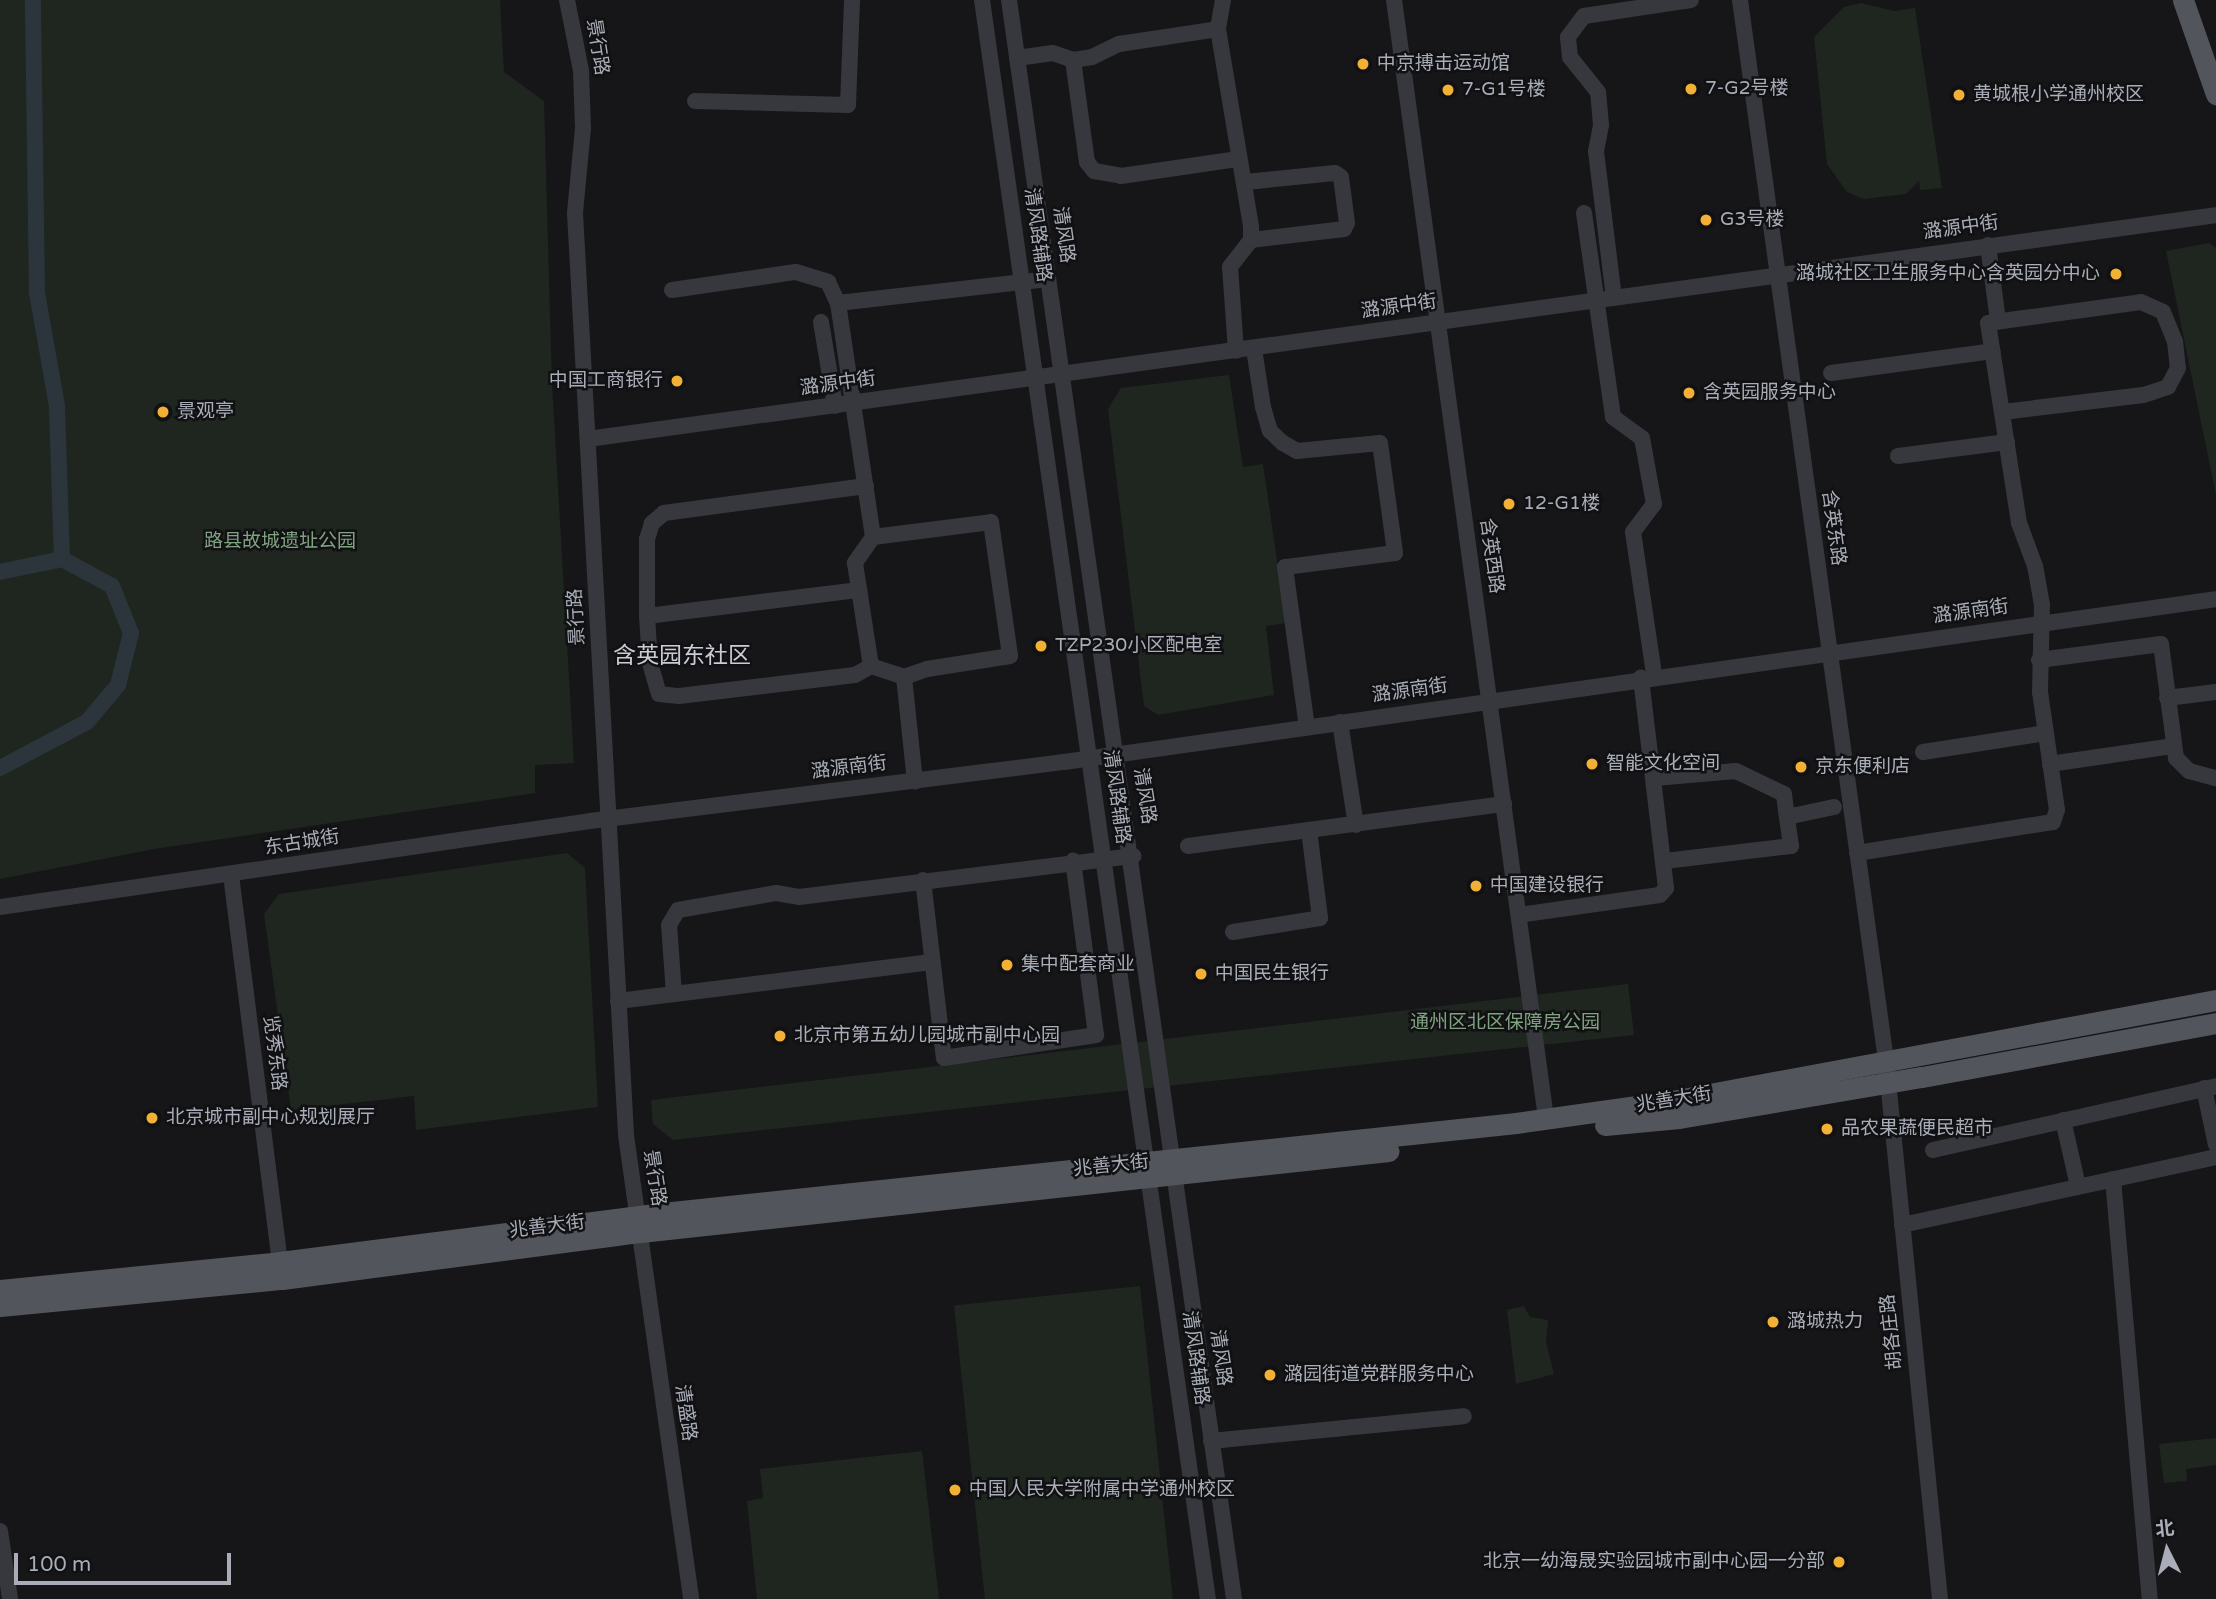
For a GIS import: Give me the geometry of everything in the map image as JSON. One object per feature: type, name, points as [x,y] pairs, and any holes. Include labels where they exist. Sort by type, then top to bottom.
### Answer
[{"type":"main road","points":[[2183,0],[2216,94]]},
{"type":"main road","name":"兆善大街","points":[[0,1306],[640,1224],[1679,1118],[2216,1000]]},
{"type":"main road","name":"兆善大街","points":[[1171,1169],[1887,1072],[2216,1023]]},
{"type":"main road","name":"兆善大街","points":[[0,1290],[281,1270]]},
{"type":"street","name":"景行路","points":[[567,0],[581,71],[583,128],[575,214],[626,1135],[640,1224]]},
{"type":"street","points":[[695,101],[848,105],[852,0]]},
{"type":"street","name":"清风路辅路","points":[[982,0],[1208,1599]]},
{"type":"street","name":"清风路","points":[[1009,0],[1061,376],[1133,856],[1171,1169],[1234,1599]]},
{"type":"street","points":[[1223,0],[1218,29],[1237,159],[1246,182],[1251,240],[1230,267],[1236,351]]},
{"type":"street","name":"含英西路","points":[[1394,0],[1546,1119]]},
{"type":"street","points":[[1614,298],[1596,151],[1601,125],[1598,92],[1570,57],[1568,37],[1584,16],[1690,0]]},
{"type":"street","name":"含英东路","points":[[1740,0],[1887,1072]]},
{"type":"street","points":[[1017,58],[1053,53],[1073,60],[1092,57],[1119,44],[1218,29]]},
{"type":"street","points":[[1073,60],[1087,162],[1094,171],[1121,176],[1237,159]]},
{"type":"street","points":[[1246,182],[1335,173],[1340,177],[1347,223],[1343,229],[1251,240]]},
{"type":"street","points":[[1519,915],[1660,895],[1667,888],[1633,532],[1654,504],[1642,438],[1613,417],[1584,213]]},
{"type":"street","name":"潞源中街","points":[[588,439],[2216,215]]},
{"type":"street","points":[[1987,245],[1998,321]]},
{"type":"street","points":[[672,290],[796,272],[828,282],[838,303],[873,537],[855,564],[871,666]]},
{"type":"street","points":[[838,303],[1048,279]]},
{"type":"street","points":[[1857,853],[2053,822],[2056,810],[2039,660],[2043,623],[2035,566],[2019,523],[1988,323],[2151,303],[2163,312],[2175,341],[2178,368],[2168,387],[2143,395],[2003,412]]},
{"type":"street","points":[[821,322],[835,406]]},
{"type":"street","points":[[1255,349],[1263,407],[1270,431],[1283,443],[1297,451],[1380,443],[1395,553],[1285,567],[1307,727]]},
{"type":"street","points":[[1831,373],[1993,351]]},
{"type":"street","points":[[1898,456],[2007,442]]},
{"type":"street","points":[[866,486],[664,513],[652,523],[647,539],[647,615],[650,663],[659,694],[679,696],[855,675],[871,666],[904,677],[927,669],[1010,656],[991,522],[873,537]]},
{"type":"street","points":[[647,615],[859,590]]},
{"type":"street","name":"潞源南街","points":[[609,819],[1090,758],[1647,676],[1830,654],[2216,599]]},
{"type":"street","points":[[2039,660],[2161,644],[2176,758],[2189,771],[2216,778]]},
{"type":"street","points":[[904,677],[915,781]]},
{"type":"street","points":[[2167,698],[2216,692]]},
{"type":"street","points":[[1340,722],[1356,825]]},
{"type":"street","points":[[1923,752],[2046,733]]},
{"type":"street","points":[[2050,764],[2174,746]]},
{"type":"street","points":[[1655,778],[1736,771],[1784,793],[1791,846],[1665,861]]},
{"type":"street","points":[[1188,846],[1504,804]]},
{"type":"street","points":[[1787,817],[1834,807]]},
{"type":"street","name":"东古城街","points":[[0,907],[609,819]]},
{"type":"street","points":[[1233,932],[1320,918],[1309,831]]},
{"type":"street","points":[[674,994],[669,925],[678,910],[776,893],[799,897],[1073,861],[1133,856]]},
{"type":"street","points":[[923,880],[944,1058],[1096,1035],[1073,861]]},
{"type":"street","name":"览秀东路","points":[[230,874],[281,1270]]},
{"type":"street","points":[[618,1001],[932,962]]},
{"type":"street","name":"胡各庄路","points":[[1887,1072],[1940,1599]]},
{"type":"street","points":[[1933,1150],[2210,1087],[2216,1145]]},
{"type":"street","points":[[2063,1120],[2078,1186]]},
{"type":"street","points":[[1902,1225],[2216,1157]]},
{"type":"street","points":[[2113,1179],[2150,1599]]},
{"type":"street","name":"清盛路","points":[[640,1224],[691,1599]]},
{"type":"street","points":[[1211,1441],[1464,1416]]},
{"type":"street","points":[[0,1531],[10,1599]]},
{"type":"green space","name":"路县故城遗址公园","points":[[0,0],[500,0],[504,72],[544,101],[552,384],[574,763],[535,765],[535,793],[154,849],[0,879]]},
{"type":"green space","points":[[1861,3],[1894,11],[1915,8],[1942,188],[1920,190],[1919,181],[1906,194],[1864,199],[1847,192],[1827,164],[1814,37],[1844,7]]},
{"type":"green space","points":[[2209,243],[2216,248],[2216,495],[2166,251]]},
{"type":"green space","points":[[1229,375],[1243,467],[1263,464],[1286,623],[1266,626],[1274,695],[1158,715],[1144,706],[1108,409],[1121,388]]},
{"type":"green space","points":[[567,853],[585,868],[598,1107],[416,1130],[414,1096],[291,1110],[264,914],[279,894]]},
{"type":"green space","name":"通州区北区保障房公园","points":[[1628,984],[1634,1035],[673,1140],[653,1124],[651,1100]]},
{"type":"green space","points":[[1140,1286],[1173,1599],[985,1599],[954,1306]]},
{"type":"green space","points":[[1524,1306],[1530,1317],[1548,1320],[1546,1342],[1554,1374],[1516,1384],[1507,1310]]},
{"type":"green space","points":[[2216,1438],[2216,1465],[2186,1469],[2187,1481],[2164,1483],[2159,1444]]},
{"type":"green space","points":[[922,1451],[939,1599],[757,1599],[747,1501],[763,1498],[760,1469]]},
{"type":"waterway","points":[[0,572],[62,559],[57,406],[37,293],[33,0]]},
{"type":"waterway","points":[[0,768],[87,722],[118,685],[131,633],[112,586],[62,559]]},
{"type":"place","name":"中京搏击运动馆","points":[[1363,64]]},
{"type":"place","name":"7-G2号楼","points":[[1691,89]]},
{"type":"place","name":"7-G1号楼","points":[[1448,90]]},
{"type":"place","name":"黄城根小学通州校区","points":[[1959,95]]},
{"type":"place","name":"G3号楼","points":[[1706,220]]},
{"type":"place","name":"潞城社区卫生服务中心含英园分中心","points":[[2116,274]]},
{"type":"place","name":"中国工商银行","points":[[677,381]]},
{"type":"place","name":"含英园服务中心","points":[[1689,393]]},
{"type":"place","name":"景观亭","points":[[163,412]]},
{"type":"place","name":"12-G1楼","points":[[1509,504]]},
{"type":"place","name":"TZP230小区配电室","points":[[1041,646]]},
{"type":"place","name":"智能文化空间","points":[[1592,764]]},
{"type":"place","name":"京东便利店","points":[[1801,767]]},
{"type":"place","name":"中国建设银行","points":[[1476,886]]},
{"type":"place","name":"集中配套商业","points":[[1007,965]]},
{"type":"place","name":"中国民生银行","points":[[1201,974]]},
{"type":"place","name":"北京市第五幼儿园城市副中心园","points":[[780,1036]]},
{"type":"place","name":"北京城市副中心规划展厅","points":[[152,1118]]},
{"type":"place","name":"品农果蔬便民超市","points":[[1827,1129]]},
{"type":"place","name":"潞城热力","points":[[1773,1322]]},
{"type":"place","name":"潞园街道党群服务中心","points":[[1270,1375]]},
{"type":"place","name":"中国人民大学附属中学通州校区","points":[[955,1490]]},
{"type":"place","name":"北京一幼海晟实验园城市副中心园一分部","points":[[1839,1562]]},
{"type":"district","name":"含英园东社区","points":[[682,656]]}]
